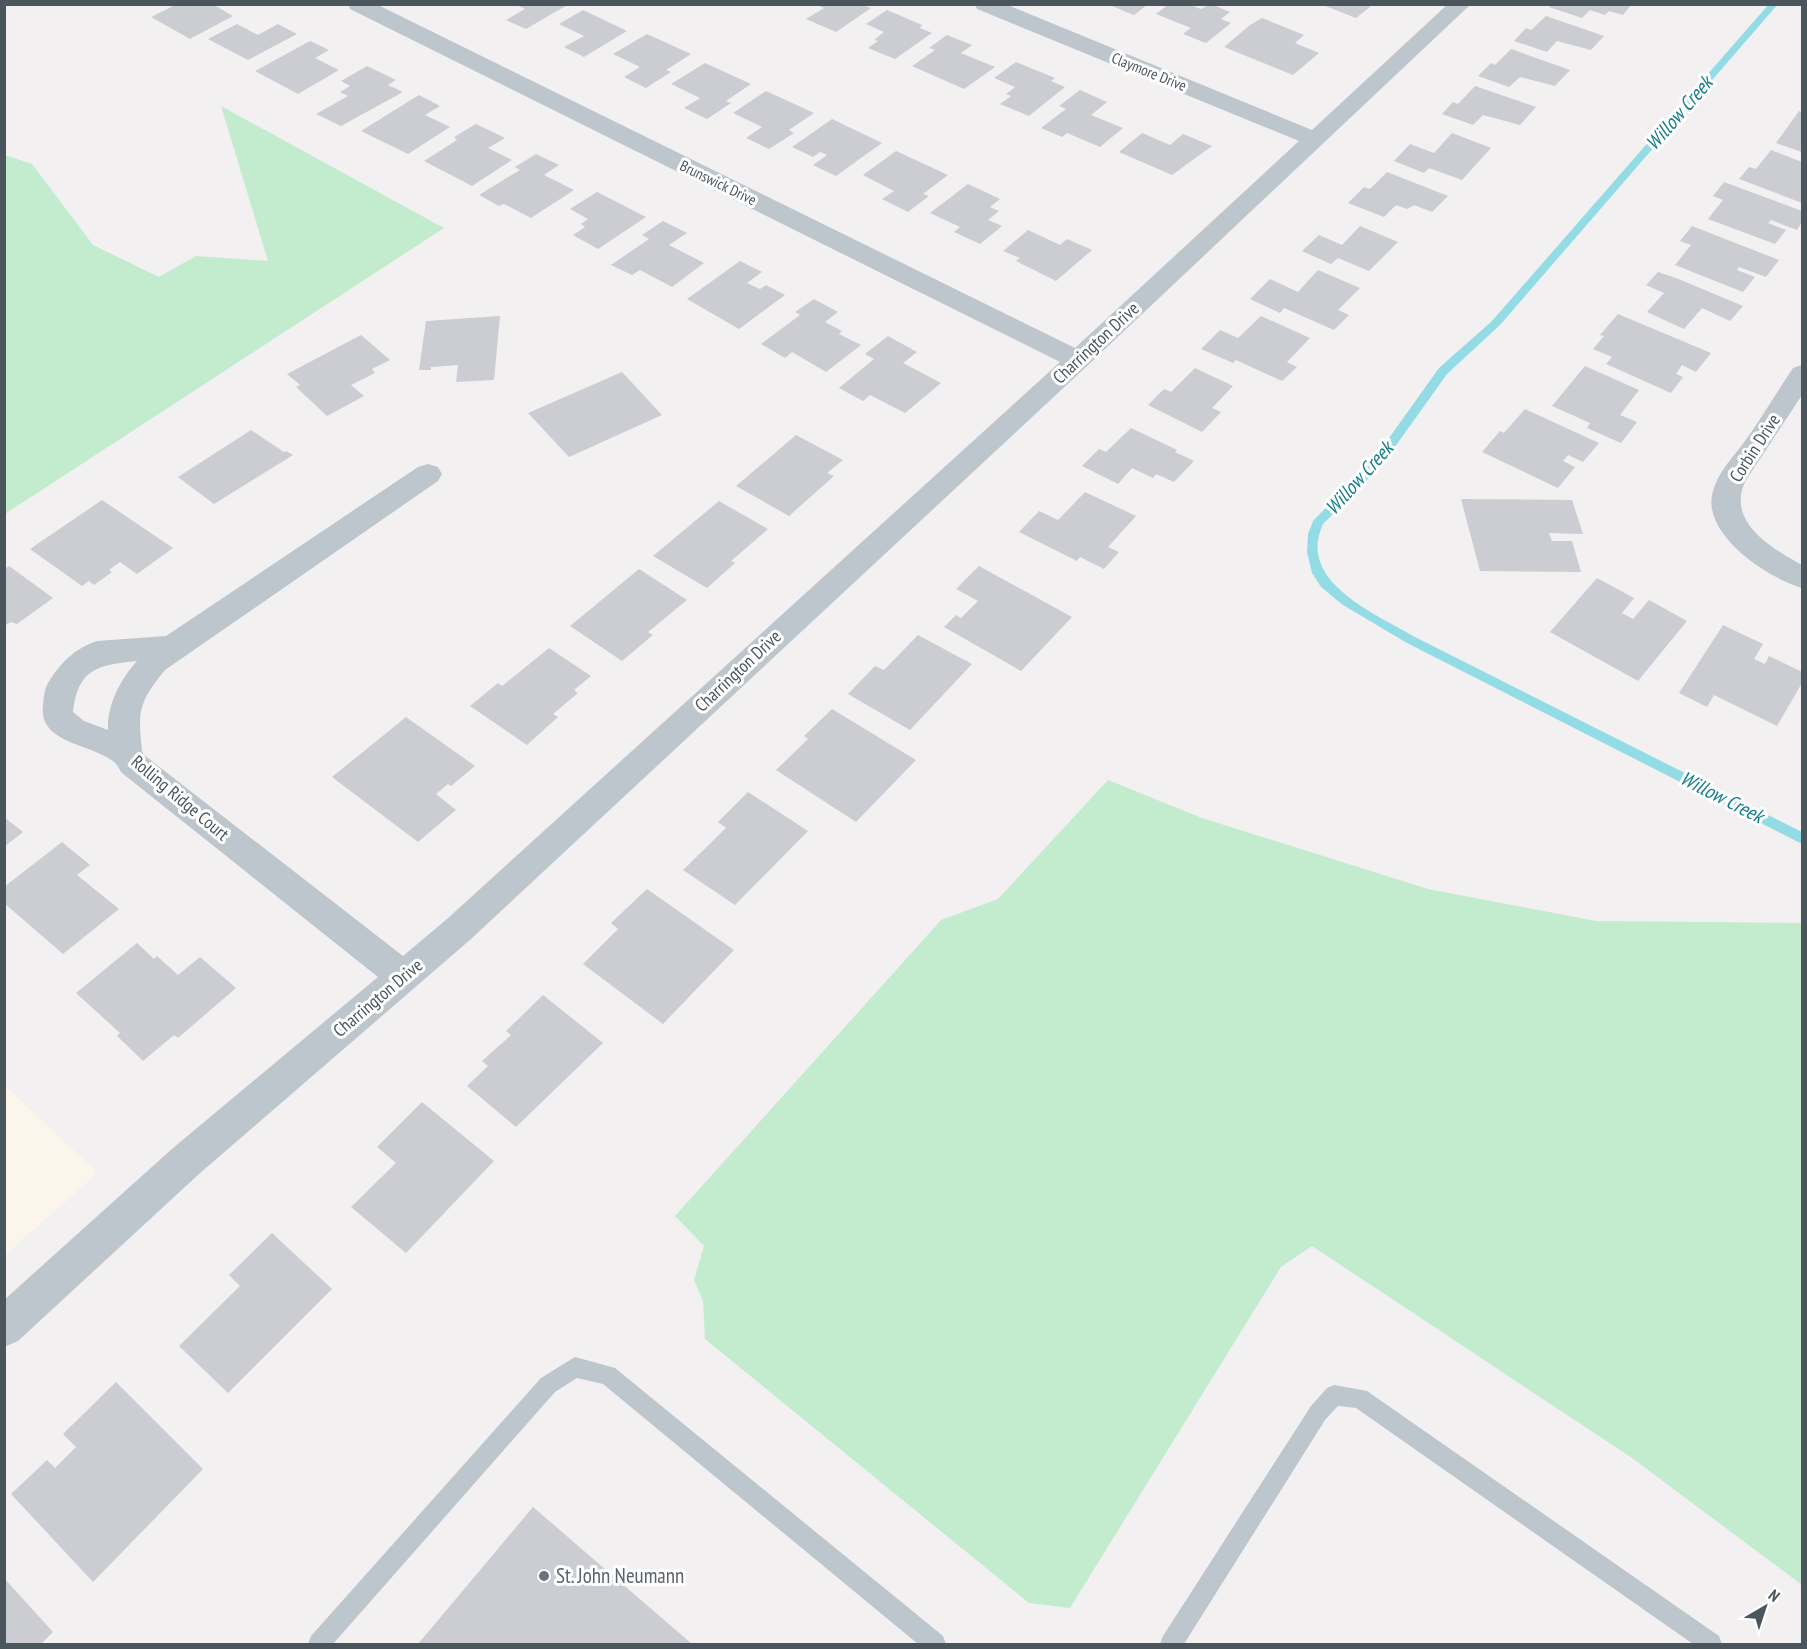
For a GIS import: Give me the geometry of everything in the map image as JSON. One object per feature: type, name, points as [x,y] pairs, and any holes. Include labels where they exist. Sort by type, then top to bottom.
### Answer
[{"type":"street","name":"Brunswick Drive","points":[[358,4],[1078,360]]},
{"type":"street","name":"Claymore Drive","points":[[985,4],[1314,139]]},
{"type":"street","name":"Charrington Drive","points":[[4,1327],[186,1161],[404,977],[1078,360],[1461,4]]},
{"type":"street","name":"Corbin Drive","points":[[1803,374],[1741,467],[1726,494],[1727,510],[1734,525],[1758,552],[1803,577]]},
{"type":"street","name":"Rolling Ridge Court","points":[[404,977],[134,764],[126,753],[123,714],[131,693],[154,662],[173,647],[428,474]]},
{"type":"street","points":[[126,753],[73,730],[57,716],[60,690],[72,671],[97,653],[173,647]]},
{"type":"lane","points":[[319,1644],[548,1385],[575,1367],[608,1375],[935,1644]]},
{"type":"lane","points":[[1171,1644],[1318,1413],[1334,1395],[1360,1398],[1711,1644]]},
{"type":"shaded area","points":[[4,1085],[98,1173],[5,1255],[4,1255]]},
{"type":"green space","points":[[221,106],[444,228],[5,514],[5,155],[32,164],[93,245],[159,277],[196,256],[268,261]]},
{"type":"green space","points":[[1108,780],[1202,818],[1428,889],[1596,921],[1802,923],[1802,1585],[1632,1458],[1312,1246],[1281,1267],[1070,1608],[1029,1603],[705,1339],[703,1301],[694,1280],[704,1246],[675,1216],[941,920],[998,899]]},
{"type":"building","points":[[177,4],[212,4],[233,16],[190,39],[151,17]]},
{"type":"building","points":[[515,4],[569,4],[526,29],[506,20],[525,9]]},
{"type":"building","points":[[1107,4],[1148,4],[1134,15]]},
{"type":"building","points":[[1169,4],[1187,4],[1201,9],[1211,4],[1230,12],[1221,19],[1231,23],[1206,43],[1183,34],[1191,28],[1156,14]]},
{"type":"building","points":[[1320,4],[1366,4],[1371,6],[1356,18]]},
{"type":"building","points":[[1551,4],[1632,4],[1623,15],[1609,11],[1605,15],[1590,10],[1582,18],[1549,7]]},
{"type":"building","points":[[817,5],[862,5],[871,8],[836,32],[806,19],[824,8]]},
{"type":"building","points":[[583,10],[627,31],[584,57],[564,47],[584,36],[559,24]]},
{"type":"building","points":[[887,10],[922,25],[920,28],[932,33],[895,59],[868,48],[878,41],[874,40],[884,32],[866,24]]},
{"type":"building","points":[[1546,16],[1604,36],[1591,50],[1557,41],[1547,52],[1514,41],[1526,28],[1531,30]]},
{"type":"building","points":[[1262,18],[1304,35],[1295,43],[1319,53],[1293,75],[1224,47]]},
{"type":"building","points":[[237,24],[258,35],[278,24],[297,34],[248,60],[208,39]]},
{"type":"building","points":[[647,34],[691,54],[666,70],[671,72],[646,88],[624,77],[640,67],[613,54]]},
{"type":"building","points":[[947,35],[972,45],[961,53],[995,67],[964,89],[912,66],[935,50],[929,48]]},
{"type":"building","points":[[310,41],[329,50],[315,58],[339,70],[298,94],[255,71]]},
{"type":"building","points":[[1511,49],[1570,70],[1555,86],[1520,77],[1509,87],[1478,76],[1491,63],[1495,65]]},
{"type":"building","points":[[1016,62],[1055,78],[1051,81],[1065,87],[1029,116],[1000,104],[1011,96],[1006,94],[1015,87],[994,78]]},
{"type":"building","points":[[705,63],[751,84],[726,101],[731,103],[707,119],[684,108],[700,98],[671,84]]},
{"type":"building","points":[[367,66],[396,80],[388,85],[403,92],[341,126],[316,114],[348,96],[340,92],[350,86],[341,81]]},
{"type":"building","points":[[1475,86],[1536,107],[1520,125],[1483,115],[1473,125],[1442,114],[1453,102],[1458,104]]},
{"type":"building","points":[[1080,90],[1107,102],[1091,115],[1123,128],[1100,147],[1067,133],[1062,137],[1041,128],[1066,109],[1059,106]]},
{"type":"building","points":[[766,91],[814,113],[789,130],[794,133],[769,149],[746,138],[762,127],[733,113]]},
{"type":"building","points":[[419,95],[440,106],[425,115],[450,127],[408,154],[361,131]]},
{"type":"building","points":[[1799,111],[1802,112],[1802,152],[1776,143]]},
{"type":"building","points":[[832,119],[882,143],[836,176],[813,165],[827,155],[820,152],[813,157],[792,147]]},
{"type":"building","points":[[476,124],[505,138],[488,148],[512,160],[472,186],[424,161],[457,140],[454,137]]},
{"type":"building","points":[[1142,133],[1170,145],[1183,134],[1212,146],[1172,175],[1119,152]]},
{"type":"building","points":[[1452,133],[1491,148],[1462,180],[1429,168],[1424,173],[1394,161],[1410,144],[1434,153]]},
{"type":"building","points":[[1771,150],[1802,162],[1802,203],[1739,179],[1749,167],[1756,169]]},
{"type":"building","points":[[896,151],[948,175],[923,194],[929,196],[908,212],[882,199],[894,191],[863,175]]},
{"type":"building","points":[[536,154],[559,165],[544,175],[574,190],[531,218],[504,204],[499,206],[479,195],[520,170],[515,167]]},
{"type":"building","points":[[1387,172],[1448,196],[1432,212],[1414,205],[1407,209],[1396,205],[1384,217],[1348,203],[1364,187],[1370,189]]},
{"type":"building","points":[[1724,182],[1802,211],[1802,222],[1797,230],[1771,220],[1768,223],[1786,230],[1775,244],[1708,219],[1723,200],[1713,196]]},
{"type":"building","points":[[968,184],[1000,199],[990,207],[999,211],[988,220],[1002,226],[980,244],[954,232],[960,227],[930,213]]},
{"type":"building","points":[[597,192],[646,217],[598,249],[573,235],[585,227],[581,224],[588,219],[570,209]]},
{"type":"building","points":[[663,221],[687,233],[669,245],[704,263],[672,287],[640,270],[632,275],[611,265],[649,239],[642,235]]},
{"type":"building","points":[[1360,226],[1398,242],[1369,271],[1338,258],[1331,264],[1302,251],[1319,235],[1342,245]]},
{"type":"building","points":[[1692,226],[1779,260],[1766,277],[1739,267],[1737,270],[1755,277],[1743,292],[1675,265],[1691,245],[1680,241]]},
{"type":"building","points":[[1028,230],[1060,245],[1067,239],[1092,250],[1056,281],[1016,261],[1020,258],[1003,251]]},
{"type":"building","points":[[740,261],[762,272],[747,283],[760,289],[766,285],[785,295],[739,329],[687,299]]},
{"type":"building","points":[[1318,270],[1360,288],[1338,310],[1349,315],[1334,330],[1284,308],[1280,313],[1250,299],[1270,279],[1298,292]]},
{"type":"building","points":[[1658,272],[1743,306],[1730,321],[1702,308],[1684,329],[1647,312],[1664,293],[1646,285]]},
{"type":"building","points":[[814,299],[838,312],[825,322],[842,331],[839,334],[861,345],[826,372],[792,352],[785,358],[761,344],[800,315],[795,312]]},
{"type":"building","points":[[1618,314],[1711,353],[1696,372],[1682,365],[1676,374],[1683,377],[1671,393],[1606,364],[1612,357],[1593,349],[1604,336],[1600,335]]},
{"type":"building","points":[[500,316],[494,380],[456,382],[458,365],[419,370],[426,321]]},
{"type":"building","points":[[1261,316],[1310,338],[1287,362],[1297,367],[1282,381],[1236,360],[1233,363],[1201,349],[1220,330],[1238,338]]},
{"type":"building","points":[[361,335],[390,360],[372,369],[375,373],[351,385],[364,396],[327,416],[296,387],[300,385],[287,374]]},
{"type":"building","points":[[888,336],[917,352],[903,363],[941,383],[905,413],[870,395],[863,401],[839,388],[874,359],[865,354]]},
{"type":"building","points":[[1585,366],[1639,390],[1620,415],[1637,422],[1621,443],[1587,428],[1590,423],[1552,406]]},
{"type":"building","points":[[1195,368],[1233,386],[1212,408],[1221,412],[1202,432],[1148,405],[1164,389],[1171,392]]},
{"type":"building","points":[[622,372],[662,415],[569,457],[528,413]]},
{"type":"building","points":[[1525,409],[1599,443],[1583,462],[1568,455],[1563,461],[1575,467],[1558,488],[1482,452],[1500,431],[1504,433]]},
{"type":"building","points":[[1131,428],[1177,450],[1175,452],[1194,461],[1174,482],[1156,474],[1153,478],[1132,468],[1118,484],[1082,466],[1099,449],[1106,452]]},
{"type":"building","points":[[251,430],[284,452],[293,455],[214,504],[178,477]]},
{"type":"building","points":[[796,435],[843,460],[827,473],[834,476],[789,516],[736,486]]},
{"type":"building","points":[[1085,492],[1136,516],[1108,547],[1119,552],[1104,569],[1080,557],[1077,561],[1019,532],[1039,511],[1058,520]]},
{"type":"building","points":[[1461,499],[1572,500],[1583,534],[1549,533],[1552,541],[1572,541],[1581,572],[1480,571]]},
{"type":"building","points":[[102,500],[173,548],[137,574],[120,562],[109,570],[112,572],[94,585],[89,581],[82,586],[30,549]]},
{"type":"building","points":[[719,501],[768,529],[731,561],[735,563],[707,588],[653,556]]},
{"type":"building","points":[[9,566],[53,598],[17,624],[11,622],[4,626],[4,569]]},
{"type":"building","points":[[979,566],[1072,617],[1021,671],[944,627],[956,615],[961,618],[978,601],[956,589]]},
{"type":"building","points":[[639,569],[687,600],[648,632],[653,635],[622,661],[570,626]]},
{"type":"building","points":[[1597,578],[1634,598],[1622,613],[1633,619],[1649,600],[1687,621],[1638,681],[1550,632]]},
{"type":"building","points":[[1723,625],[1763,644],[1754,659],[1765,664],[1769,656],[1802,672],[1802,683],[1777,726],[1714,695],[1707,707],[1679,693]]},
{"type":"building","points":[[918,635],[972,664],[910,730],[848,694],[875,666],[884,670]]},
{"type":"building","points":[[549,648],[591,676],[574,690],[578,693],[553,714],[558,717],[527,745],[470,706],[498,683],[502,686]]},
{"type":"building","points":[[832,709],[916,760],[856,822],[776,770],[808,739],[804,736]]},
{"type":"building","points":[[406,717],[475,766],[451,786],[448,784],[436,794],[456,810],[418,842],[332,777]]},
{"type":"building","points":[[748,792],[808,831],[735,905],[683,870],[726,828],[718,822]]},
{"type":"building","points":[[4,817],[23,832],[4,847]]},
{"type":"building","points":[[62,842],[90,865],[77,875],[119,909],[63,954],[4,903],[4,887]]},
{"type":"building","points":[[647,889],[734,950],[663,1024],[583,964],[618,929],[611,923]]},
{"type":"building","points":[[137,943],[154,959],[157,956],[178,975],[200,957],[236,988],[178,1038],[174,1035],[143,1061],[117,1036],[120,1033],[76,993]]},
{"type":"building","points":[[543,995],[603,1043],[516,1127],[467,1086],[488,1066],[482,1061],[511,1035],[506,1031]]},
{"type":"building","points":[[422,1102],[494,1161],[406,1253],[351,1207],[396,1163],[377,1147]]},
{"type":"building","points":[[272,1233],[332,1289],[228,1393],[179,1346],[240,1286],[229,1275]]},
{"type":"building","points":[[116,1382],[203,1469],[93,1582],[11,1494],[47,1460],[55,1468],[76,1447],[63,1434]]},
{"type":"building","name":"St. John Neumann","points":[[533,1507],[692,1644],[418,1644]]},
{"type":"building","points":[[4,1578],[53,1632],[41,1644],[4,1644]]},
{"type":"waterway","name":"Willow Creek","points":[[1774,4],[1496,323],[1443,371],[1378,462],[1319,521],[1313,538],[1313,547],[1317,571],[1325,584],[1347,602],[1375,619],[1411,640],[1802,838]]},
{"type":"place","name":"St. John Neumann","points":[[544,1576]]}]
